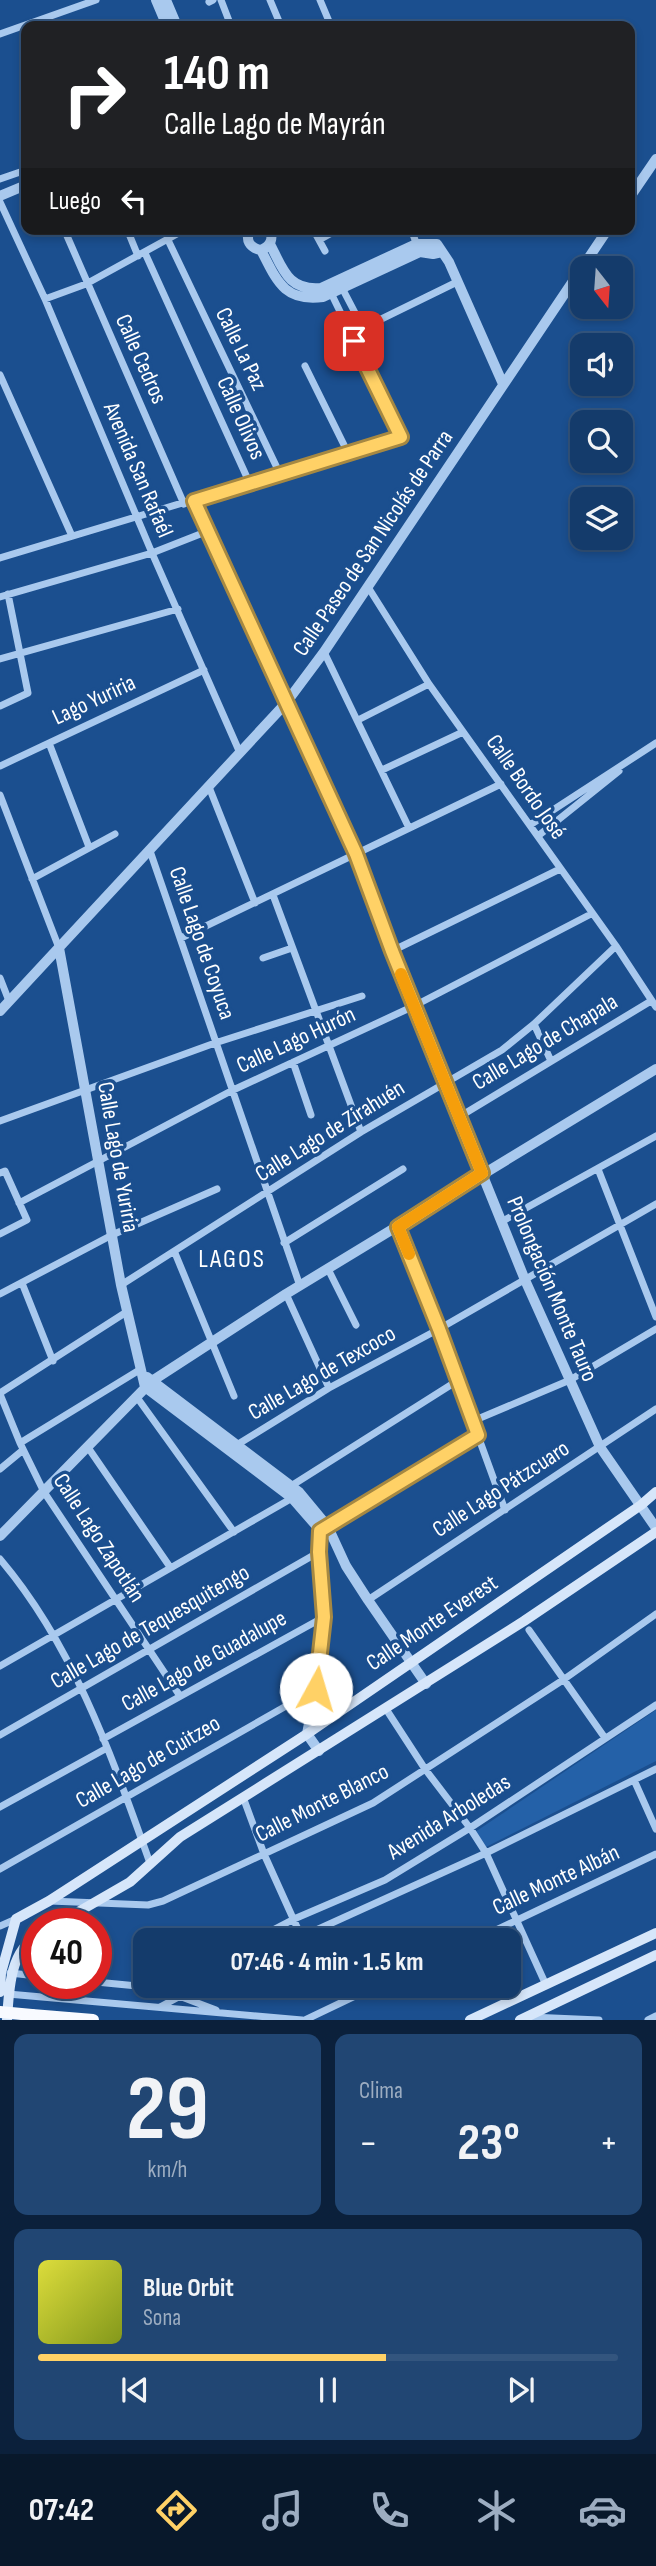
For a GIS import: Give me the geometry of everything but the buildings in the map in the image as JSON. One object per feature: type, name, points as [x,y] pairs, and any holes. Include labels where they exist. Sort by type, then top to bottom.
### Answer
[{"type":"highway","points":[[0,2012],[93,2020]]},
{"type":"main road","name":"Calle Monte Everest","points":[[16,1919],[49,1901],[307,1734],[641,1505],[656,1492]]},
{"type":"main road","name":"Calle Monte Everest","points":[[86,1908],[130,1882],[180,1837],[426,1684],[656,1530]]},
{"type":"main road","points":[[7,2020],[3,1993],[16,1919]]},
{"type":"main road","points":[[470,2020],[656,1933]]},
{"type":"main road","points":[[5,1973],[21,1954]]},
{"type":"main road","points":[[524,2018],[656,1955]]},
{"type":"street","points":[[37,21],[96,0]]},
{"type":"street","points":[[156,0],[165,21]]},
{"type":"street","points":[[166,0],[175,21]]},
{"type":"street","points":[[221,0],[229,21]]},
{"type":"street","points":[[270,0],[279,21]]},
{"type":"street","points":[[320,0],[329,21]]},
{"type":"street","points":[[0,34],[21,27]]},
{"type":"street","points":[[635,190],[656,159]]},
{"type":"street","points":[[0,179],[21,172]]},
{"type":"street","points":[[0,196],[21,187]]},
{"type":"street","name":"Avenida San Rafaél","points":[[0,202],[45,299],[240,753]]},
{"type":"street","name":"Calle Cedros","points":[[66,235],[86,284],[189,502]]},
{"type":"street","name":"Calle Olivos","points":[[130,235],[250,484]]},
{"type":"street","points":[[45,299],[86,284],[176,235]]},
{"type":"street","points":[[249,235],[251,247],[265,247],[272,240],[271,235]]},
{"type":"street","points":[[316,235],[325,251]]},
{"type":"street","points":[[319,240],[328,235]]},
{"type":"street","points":[[413,235],[418,248]]},
{"type":"street","name":"Calle Paseo de San Nicolás de Parra","points":[[0,1011],[286,703],[324,652],[604,235]]},
{"type":"street","name":"Calle La Paz","points":[[168,240],[280,474]]},
{"type":"street","points":[[265,247],[279,283],[292,295],[308,299],[323,297],[340,284]]},
{"type":"street","points":[[265,247],[288,278],[307,289],[340,284],[418,248],[433,254],[442,252],[449,262],[503,384]]},
{"type":"street","points":[[340,284],[363,328],[457,282]]},
{"type":"street","points":[[0,558],[401,437],[331,293]]},
{"type":"street","points":[[305,366],[348,453]]},
{"type":"street","points":[[0,375],[72,536]]},
{"type":"street","name":"Prolongación Monte Tauro","points":[[189,502],[208,531],[356,854],[392,951],[525,1280],[600,1447],[656,1530]]},
{"type":"street","points":[[0,706],[28,693],[4,596],[152,553],[208,531]]},
{"type":"street","name":"Calle Bordo José","points":[[368,587],[429,684],[616,946],[654,1004]]},
{"type":"street","points":[[0,659],[177,609]]},
{"type":"street","points":[[324,652],[409,828]]},
{"type":"street","name":"Lago Yuriria","points":[[0,766],[204,670]]},
{"type":"street","points":[[358,720],[429,684]]},
{"type":"street","points":[[382,770],[464,732]]},
{"type":"street","points":[[49,743],[89,847]]},
{"type":"street","points":[[530,825],[656,743]]},
{"type":"street","points":[[538,836],[608,782],[630,760]]},
{"type":"street","points":[[181,938],[501,784]]},
{"type":"street","points":[[209,787],[255,903]]},
{"type":"street","points":[[0,795],[59,948]]},
{"type":"street","points":[[32,878],[115,834]]},
{"type":"street","name":"Calle Lago de Coyuca","points":[[150,851],[300,1286]]},
{"type":"street","points":[[392,951],[560,869]]},
{"type":"street","points":[[273,895],[360,1132]]},
{"type":"street","name":"Calle Lago Hurón","points":[[19,1203],[231,1091],[414,1006],[591,914]]},
{"type":"street","name":"Calle Lago de Zirahuén","points":[[121,1285],[175,1253],[360,1132],[502,1050],[534,1024],[616,946]]},
{"type":"street","name":"Calle Lago de Yuriria","points":[[59,948],[121,1285],[141,1371]]},
{"type":"street","points":[[263,958],[292,948]]},
{"type":"street","points":[[0,978],[9,1002]]},
{"type":"street","points":[[0,1121],[215,1043],[362,996]]},
{"type":"street","name":"Calle Lago de Chapala","points":[[459,1117],[551,1061],[654,1004]]},
{"type":"street","points":[[534,1024],[551,1061]]},
{"type":"street","points":[[293,1062],[311,1115]]},
{"type":"street","points":[[0,1536],[148,1384],[286,1294],[656,1069]]},
{"type":"street","points":[[502,1222],[656,1136]]},
{"type":"street","points":[[284,1243],[403,1168]]},
{"type":"street","points":[[597,1169],[656,1317]]},
{"type":"street","points":[[0,1234],[27,1220],[2,1172]]},
{"type":"street","points":[[0,1294],[112,1235],[217,1189]]},
{"type":"street","name":"Calle Lago de Texcoco","points":[[233,1449],[329,1388],[439,1329],[656,1204]]},
{"type":"street","points":[[398,1227],[439,1329],[505,1510]]},
{"type":"street","points":[[175,1253],[234,1396]]},
{"type":"street","points":[[328,1269],[356,1325]]},
{"type":"street","points":[[22,1283],[53,1360]]},
{"type":"street","points":[[286,1294],[329,1388]]},
{"type":"street","points":[[0,1393],[128,1311]]},
{"type":"street","points":[[473,1421],[570,1380],[656,1329]]},
{"type":"street","points":[[0,1469],[21,1447],[141,1371],[148,1384],[294,1492],[324,1529],[368,1600],[426,1684]]},
{"type":"street","points":[[0,1666],[234,1532],[457,1381]]},
{"type":"street","name":"Calle Lago Zapotlán","points":[[0,1393],[21,1447],[44,1492],[180,1696]]},
{"type":"street","points":[[136,1396],[234,1532]]},
{"type":"street","name":"Calle Lago Pátzcuaro","points":[[368,1600],[656,1409]]},
{"type":"street","points":[[319,1751],[307,1734],[316,1689],[324,1617],[319,1552],[324,1529],[478,1435]]},
{"type":"street","points":[[87,1446],[170,1567]]},
{"type":"street","name":"Calle Lago de Tequesquitengo","points":[[0,1735],[319,1552]]},
{"type":"street","points":[[0,1559],[23,1586],[54,1635],[81,1688],[107,1748],[150,1863]]},
{"type":"street","name":"Calle Monte Blanco","points":[[49,1901],[148,1905],[163,1902],[373,1803],[563,1680],[656,1614]]},
{"type":"street","name":"Calle Lago de Guadalupe","points":[[103,1739],[324,1617]]},
{"type":"street","points":[[529,1630],[605,1738]]},
{"type":"street","name":"Calle Lago de Cuitzeo","points":[[0,1869],[316,1689]]},
{"type":"street","name":"Avenida Arboledas","points":[[277,1928],[385,1880],[471,1828],[656,1705]]},
{"type":"street","points":[[386,1709],[425,1769],[471,1828],[486,1853],[546,1985]]},
{"type":"street","points":[[0,1807],[107,1748]]},
{"type":"street","name":"Avenida Arboledas","points":[[319,1928],[486,1853],[656,1769]]},
{"type":"street","points":[[634,1780],[656,1829]]},
{"type":"street","points":[[243,1797],[264,1854],[298,1928]]},
{"type":"street","name":"Calle Monte Albán","points":[[500,1928],[656,1854]]},
{"type":"street","name":"Calle Monte Everest","points":[[0,1926],[16,1919]]},
{"type":"street","points":[[112,1983],[133,1985]]},
{"type":"street","points":[[3,1993],[303,2020],[350,1998]]},
{"type":"street","points":[[158,2008],[176,1998]]},
{"type":"street","points":[[184,1998],[223,2013]]},
{"type":"street","points":[[648,2020],[656,2016]]},
{"type":"street","points":[[524,2018],[599,2020]]},
{"type":"shaded area","points":[[656,1710],[656,1761],[486,1847],[475,1832]]},
{"type":"slow traffic","points":[[401,974],[482,1173],[398,1227],[409,1254]]},
{"type":"district","name":"LAGOS","points":[[232,1259]]},
{"type":"route","points":[[316,1689],[324,1617],[320,1531],[478,1435],[398,1227],[482,1173],[392,951],[356,854],[194,501],[401,437],[354,341]]}]
